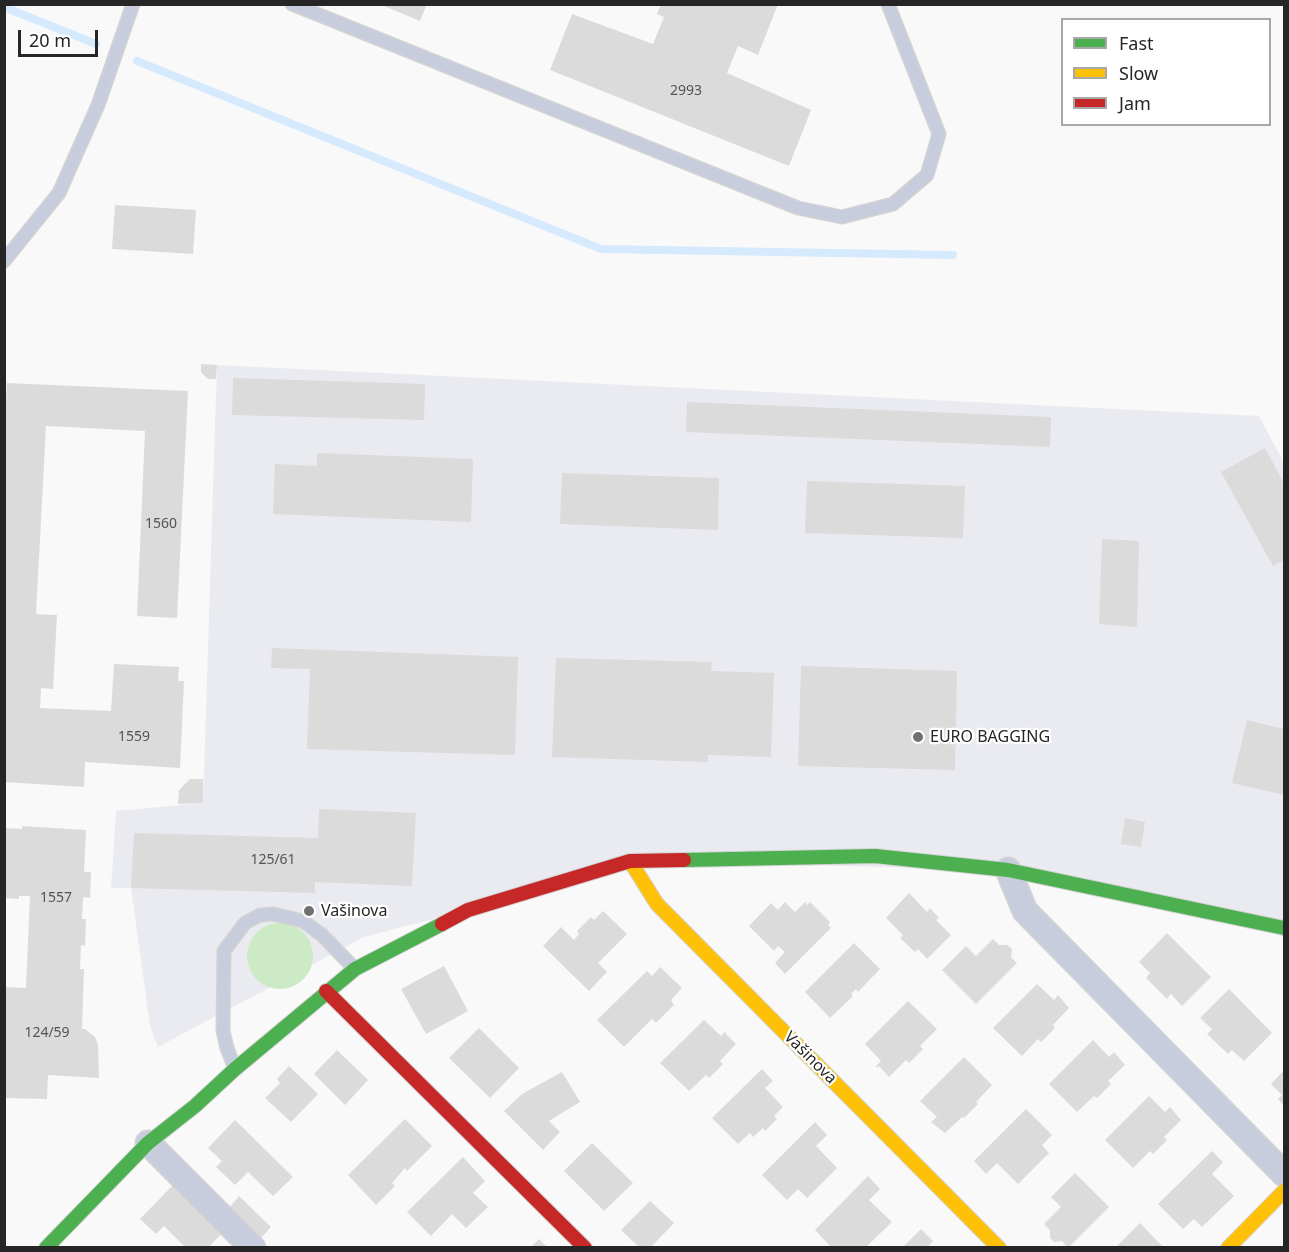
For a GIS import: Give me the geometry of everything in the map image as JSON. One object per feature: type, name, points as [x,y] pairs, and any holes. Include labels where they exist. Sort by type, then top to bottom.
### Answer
[{"type":"street","points":[[46,1248],[148,1143],[195,1106],[326,991],[355,969],[468,910],[630,861],[875,856],[1008,870],[1284,928]]},
{"type":"street","name":"Vašinova","points":[[630,861],[657,904],[999,1248]]},
{"type":"street","points":[[1008,870],[1025,911],[1284,1174]]},
{"type":"street","points":[[326,991],[585,1248]]},
{"type":"street","points":[[148,1143],[253,1248]]},
{"type":"street","points":[[1228,1248],[1284,1191]]},
{"type":"lane","points":[[4,261],[59,193],[98,105],[133,4]]},
{"type":"lane","points":[[292,4],[798,208],[842,217],[893,204],[927,175],[939,134],[888,4]]},
{"type":"lane","points":[[236,1069],[223,1031],[224,951],[245,923],[260,915],[273,914],[303,921],[322,935],[355,969]]},
{"type":"shaded area","points":[[217,365],[1259,416],[1284,463],[1284,929],[1008,870],[630,861],[468,910],[364,937],[158,1047],[150,1026],[131,888],[111,888],[116,811],[203,803]]},
{"type":"green space","points":[[273,923],[287,923],[299,928],[308,937],[313,956],[311,969],[304,980],[287,989],[273,989],[261,984],[252,975],[247,963],[247,949],[252,937],[261,928]]},
{"type":"building","points":[[379,4],[427,4],[420,21]]},
{"type":"building","points":[[661,4],[778,4],[758,55],[738,46],[727,73],[811,110],[789,166],[550,70],[572,14],[653,44],[664,17],[657,14]]},
{"type":"building","points":[[115,205],[196,210],[193,254],[112,249]]},
{"type":"building","points":[[201,364],[217,365],[216,379],[208,379],[201,372]]},
{"type":"building","points":[[233,378],[425,384],[424,420],[232,415]]},
{"type":"building","points":[[7,383],[188,391],[177,618],[137,616],[145,431],[46,426],[36,614],[57,615],[53,689],[41,688],[40,708],[111,711],[114,664],[179,667],[178,681],[184,681],[180,768],[85,762],[84,787],[4,782],[4,435]]},
{"type":"building","points":[[687,402],[1051,417],[1050,447],[686,432]]},
{"type":"building","points":[[1265,448],[1284,484],[1284,560],[1273,566],[1221,472]]},
{"type":"building","points":[[317,453],[473,459],[471,522],[273,514],[275,464],[317,466]]},
{"type":"building","points":[[562,473],[719,478],[718,530],[560,524]]},
{"type":"building","points":[[807,481],[965,486],[963,538],[805,533]]},
{"type":"building","points":[[1102,539],[1139,541],[1137,627],[1099,624]]},
{"type":"building","points":[[272,648],[518,657],[515,755],[307,749],[310,669],[271,668]]},
{"type":"building","points":[[556,658],[712,662],[711,671],[774,673],[771,757],[708,755],[708,762],[552,757]]},
{"type":"building","points":[[801,666],[957,671],[955,770],[798,766]]},
{"type":"building","points":[[1247,720],[1284,729],[1284,795],[1232,783]]},
{"type":"building","points":[[190,779],[203,779],[203,803],[178,804],[179,790]]},
{"type":"building","points":[[319,809],[416,813],[412,886],[315,882],[315,893],[131,888],[134,833],[318,838]]},
{"type":"building","points":[[1125,818],[1145,822],[1141,847],[1121,844]]},
{"type":"building","points":[[22,826],[86,830],[84,872],[91,872],[90,898],[83,897],[82,919],[86,919],[85,946],[81,945],[80,969],[84,969],[82,1029],[95,1037],[98,1045],[99,1078],[48,1075],[47,1099],[4,1098],[4,987],[26,988],[30,896],[19,896],[19,899],[4,898],[4,828],[22,829]]},
{"type":"building","points":[[909,893],[927,912],[930,908],[939,918],[936,920],[951,935],[927,959],[918,949],[915,952],[900,938],[903,935],[886,918]]},
{"type":"building","points":[[785,902],[795,912],[805,902],[807,905],[810,902],[830,922],[828,925],[831,928],[785,974],[775,963],[785,952],[778,946],[774,951],[749,926],[771,903],[778,910]]},
{"type":"building","points":[[603,911],[627,934],[598,963],[607,972],[589,991],[543,946],[561,927],[574,940],[579,934],[577,931],[591,917],[594,920]]},
{"type":"building","points":[[1167,933],[1211,977],[1182,1006],[1171,994],[1167,999],[1146,978],[1150,973],[1139,962]]},
{"type":"building","points":[[993,939],[999,945],[1007,945],[1012,949],[1011,957],[1017,963],[976,1004],[942,970],[966,946],[976,956]]},
{"type":"building","points":[[854,943],[880,969],[858,992],[856,989],[851,994],[853,996],[830,1018],[805,992]]},
{"type":"building","points":[[444,966],[468,1011],[426,1034],[401,989]]},
{"type":"building","points":[[660,967],[682,988],[671,1000],[674,1005],[656,1023],[652,1019],[624,1047],[597,1020],[647,971],[652,976]]},
{"type":"building","points":[[1037,984],[1054,1000],[1058,995],[1069,1008],[1053,1025],[1055,1028],[1041,1042],[1038,1039],[1022,1056],[993,1028]]},
{"type":"building","points":[[1229,989],[1272,1033],[1244,1061],[1232,1050],[1228,1054],[1207,1034],[1212,1029],[1200,1018]]},
{"type":"building","points":[[908,1001],[937,1029],[920,1046],[923,1049],[909,1063],[906,1060],[889,1077],[879,1066],[877,1068],[876,1066],[881,1061],[865,1044]]},
{"type":"building","points":[[704,1020],[721,1036],[726,1031],[726,1034],[736,1044],[720,1061],[723,1064],[709,1078],[706,1075],[689,1091],[660,1063]]},
{"type":"building","points":[[479,1028],[519,1068],[490,1098],[449,1058]]},
{"type":"building","points":[[1093,1040],[1109,1057],[1114,1052],[1125,1065],[1108,1081],[1111,1084],[1097,1098],[1094,1096],[1077,1112],[1049,1084]]},
{"type":"building","points":[[337,1050],[368,1080],[345,1105],[314,1074]]},
{"type":"building","points":[[964,1057],[992,1085],[976,1102],[978,1104],[945,1133],[931,1122],[937,1117],[920,1101]]},
{"type":"building","points":[[289,1066],[318,1094],[291,1122],[265,1098],[280,1083],[277,1079]]},
{"type":"building","points":[[762,1069],[773,1081],[765,1088],[783,1107],[774,1116],[777,1119],[765,1131],[763,1128],[753,1137],[750,1133],[738,1144],[712,1118]]},
{"type":"building","points":[[1284,1070],[1284,1106],[1278,1099],[1282,1095],[1271,1084]]},
{"type":"building","points":[[562,1072],[580,1102],[549,1121],[560,1132],[543,1150],[504,1111],[522,1094]]},
{"type":"building","points":[[1149,1096],[1165,1112],[1170,1107],[1181,1120],[1164,1137],[1167,1140],[1153,1154],[1150,1151],[1133,1168],[1105,1140]]},
{"type":"building","points":[[1026,1109],[1052,1135],[1042,1145],[1049,1153],[1018,1184],[997,1163],[986,1174],[974,1161]]},
{"type":"building","points":[[405,1119],[432,1146],[407,1171],[405,1168],[392,1183],[395,1186],[376,1205],[348,1175]]},
{"type":"building","points":[[235,1120],[293,1177],[273,1196],[248,1172],[235,1185],[216,1167],[222,1161],[208,1148]]},
{"type":"building","points":[[815,1122],[827,1135],[816,1146],[837,1168],[807,1198],[798,1189],[787,1200],[762,1175]]},
{"type":"building","points":[[592,1143],[633,1183],[604,1211],[564,1171]]},
{"type":"building","points":[[1212,1151],[1223,1162],[1212,1174],[1234,1196],[1202,1227],[1194,1219],[1183,1229],[1158,1204]]},
{"type":"building","points":[[463,1157],[485,1181],[473,1193],[488,1207],[466,1228],[452,1214],[431,1236],[407,1212]]},
{"type":"building","points":[[1075,1173],[1109,1207],[1068,1248],[1062,1241],[1054,1242],[1050,1238],[1050,1230],[1044,1224],[1061,1207],[1051,1197]]},
{"type":"building","points":[[868,1176],[880,1189],[869,1200],[892,1222],[865,1248],[832,1248],[815,1230]]},
{"type":"building","points":[[173,1185],[222,1233],[208,1248],[186,1248],[164,1226],[156,1234],[140,1219]]},
{"type":"building","points":[[239,1196],[271,1227],[261,1238],[230,1207]]},
{"type":"building","points":[[650,1201],[674,1223],[650,1248],[640,1248],[621,1230]]},
{"type":"building","points":[[1140,1223],[1164,1248],[1115,1248]]},
{"type":"building","points":[[921,1229],[933,1241],[927,1248],[902,1248]]},
{"type":"building","points":[[539,1239],[548,1248],[530,1248]]},
{"type":"waterway","points":[[4,7],[96,44]]},
{"type":"waterway","points":[[137,61],[601,249],[953,255]]},
{"type":"traffic: fast","points":[[684,860],[875,856],[1008,870],[1284,928]]},
{"type":"traffic: fast","points":[[46,1248],[148,1143],[195,1106],[235,1069],[355,969],[442,924]]},
{"type":"traffic: slow","points":[[630,861],[657,904],[999,1248]]},
{"type":"traffic: slow","points":[[1228,1248],[1284,1191]]},
{"type":"traffic: jam","points":[[442,924],[468,910],[630,861],[684,860]]},
{"type":"traffic: jam","points":[[326,991],[585,1248]]},
{"type":"place","name":"EURO BAGGING","points":[[918,737]]},
{"type":"place","name":"Vašinova","points":[[309,911]]}]
